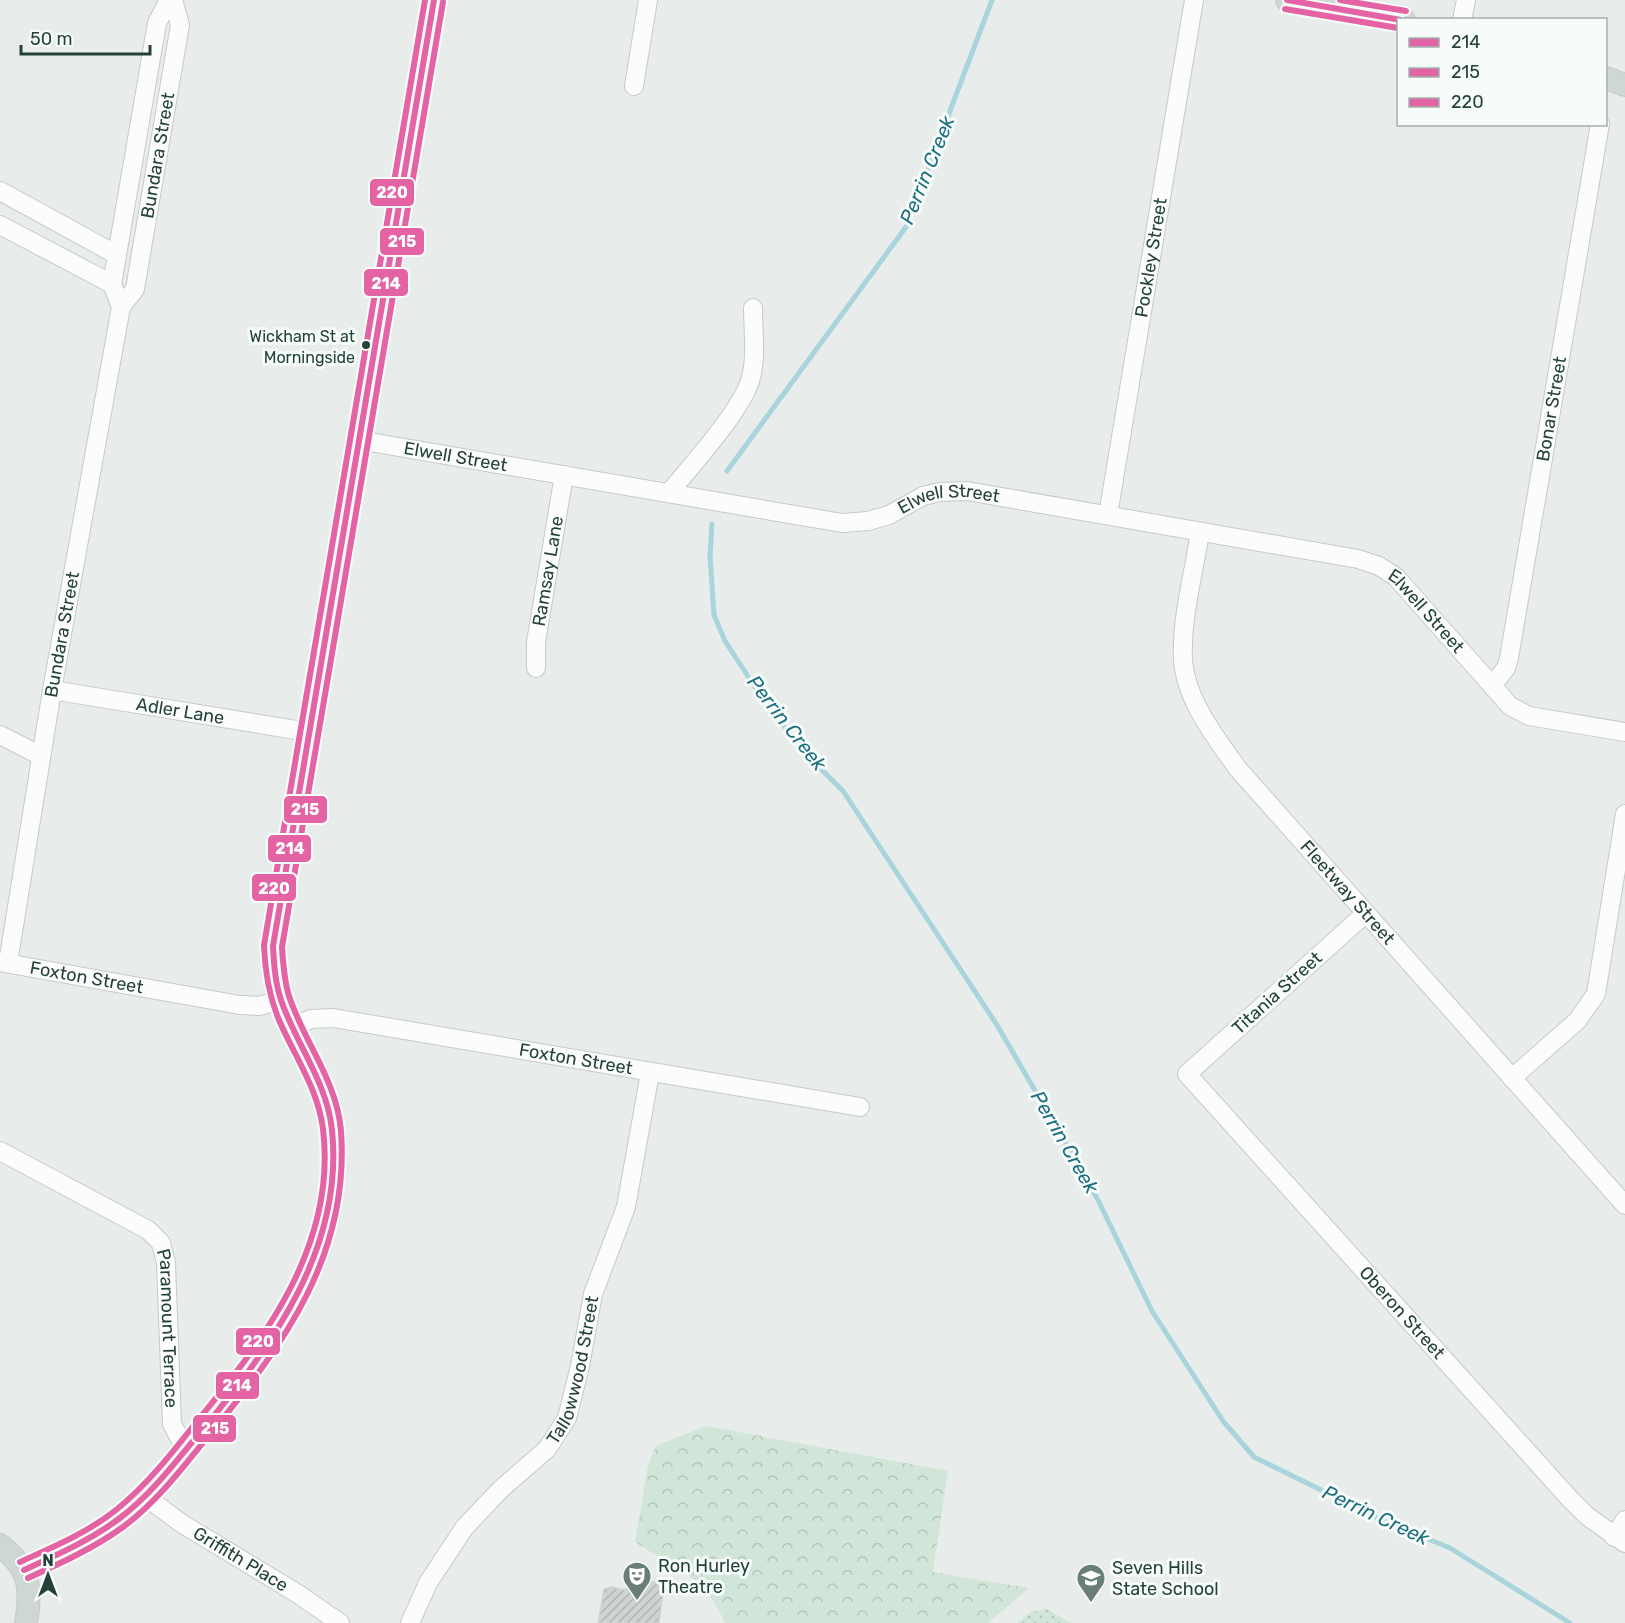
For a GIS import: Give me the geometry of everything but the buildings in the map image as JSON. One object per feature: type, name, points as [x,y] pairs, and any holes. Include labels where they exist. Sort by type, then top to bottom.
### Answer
[{"type":"main road","points":[[1287,0],[1397,19]]},
{"type":"main road","points":[[0,1545],[24,1570],[29,1598],[26,1623]]},
{"type":"street","name":"Bundara Street","points":[[112,284],[157,23],[171,0]]},
{"type":"street","name":"Bundara Street","points":[[4,963],[121,307],[135,289],[180,25],[171,0]]},
{"type":"street","points":[[24,1570],[98,1533],[121,1517],[186,1450],[240,1385],[290,1311],[304,1286],[324,1229],[333,1179],[332,1127],[321,1082],[281,1000],[273,946],[434,0]]},
{"type":"street","points":[[634,86],[648,0]]},
{"type":"street","name":"Pockley Street","points":[[1107,515],[1194,0]]},
{"type":"street","points":[[1462,18],[1466,0]]},
{"type":"street","name":"Bonar Street","points":[[1492,686],[1506,668],[1509,658],[1600,126]]},
{"type":"street","points":[[0,191],[117,255]]},
{"type":"street","points":[[0,225],[112,284],[121,307]]},
{"type":"street","points":[[669,493],[702,453],[744,395],[750,380],[753,360],[753,308]]},
{"type":"street","name":"Elwell Street","points":[[358,440],[842,523],[859,522],[889,515],[923,496],[940,492],[967,491],[1358,559],[1379,566],[1396,577],[1510,706],[1529,716],[1625,732]]},
{"type":"street","name":"Ramsay Lane","points":[[536,668],[536,642],[564,475]]},
{"type":"street","name":"Fleetway Street","points":[[1200,532],[1183,660],[1189,684],[1204,716],[1238,769],[1625,1205]]},
{"type":"street","name":"Adler Lane","points":[[52,690],[308,732]]},
{"type":"street","points":[[0,735],[41,756]]},
{"type":"street","points":[[1512,1078],[1577,1021],[1596,994],[1625,814]]},
{"type":"street","name":"Titania Street","points":[[1187,1074],[1366,913]]},
{"type":"street","name":"Foxton Street","points":[[4,963],[240,1005],[259,1006],[281,1000]]},
{"type":"street","name":"Foxton Street","points":[[293,1027],[321,1018],[339,1019],[860,1107]]},
{"type":"street","name":"Tallowwood Street","points":[[410,1623],[428,1583],[464,1528],[501,1489],[547,1449],[567,1418],[580,1366],[593,1294],[626,1207],[650,1073]]},
{"type":"street","name":"Oberon Street","points":[[1187,1074],[1570,1499],[1587,1516],[1620,1540]]},
{"type":"street","name":"Paramount Terrace","points":[[0,1151],[148,1230],[161,1243],[166,1263],[172,1424],[186,1450]]},
{"type":"street","name":"Griffith Place","points":[[143,1495],[181,1523],[298,1594],[340,1623]]},
{"type":"street","points":[[1620,1540],[1625,1520]]},
{"type":"green space","points":[[706,1426],[948,1471],[933,1572],[1029,1588],[988,1623],[725,1623],[708,1593],[698,1583],[635,1542],[648,1465],[656,1446]]},
{"type":"green space","points":[[1047,1609],[1071,1623],[1017,1623],[1031,1612]]},
{"type":"waterway","name":"Perrin Creek","points":[[727,471],[906,227],[992,0]]},
{"type":"waterway","name":"Perrin Creek","points":[[712,524],[710,555],[714,615],[725,641],[762,698],[806,754],[843,791],[997,1025],[1097,1198],[1152,1311],[1223,1421],[1254,1457],[1384,1521],[1450,1548],[1570,1623]]},
{"type":"transit line","name":"220","points":[[20,1562],[70,1539],[105,1518],[138,1490],[169,1456],[223,1389],[271,1322],[308,1250],[319,1211],[324,1171],[323,1129],[320,1114],[311,1087],[285,1034],[273,1002],[268,984],[264,945],[425,0]]},
{"type":"transit line","name":"214","points":[[24,1570],[74,1547],[109,1526],[132,1509],[174,1464],[255,1362],[278,1327],[299,1291],[315,1253],[327,1214],[333,1173],[332,1130],[329,1112],[318,1079],[281,1000],[276,980],[273,946],[434,0]]},
{"type":"transit line","name":"214","points":[[1287,0],[1397,19]]},
{"type":"transit line","name":"220","points":[[1340,0],[1406,11]]},
{"type":"transit line","name":"215","points":[[28,1578],[112,1535],[159,1495],[180,1471],[238,1400],[287,1331],[323,1257],[335,1217],[341,1175],[341,1131],[338,1113],[327,1078],[289,996],[282,947],[443,2]]},
{"type":"transit line","name":"215","points":[[1285,9],[1397,28]]},
{"type":"place","name":"Wickham St at Morningside","points":[[366,345]]},
{"type":"place","name":"Ron Hurley Theatre","points":[[637,1602]]},
{"type":"place","name":"Seven Hills State School","points":[[1091,1604]]}]
